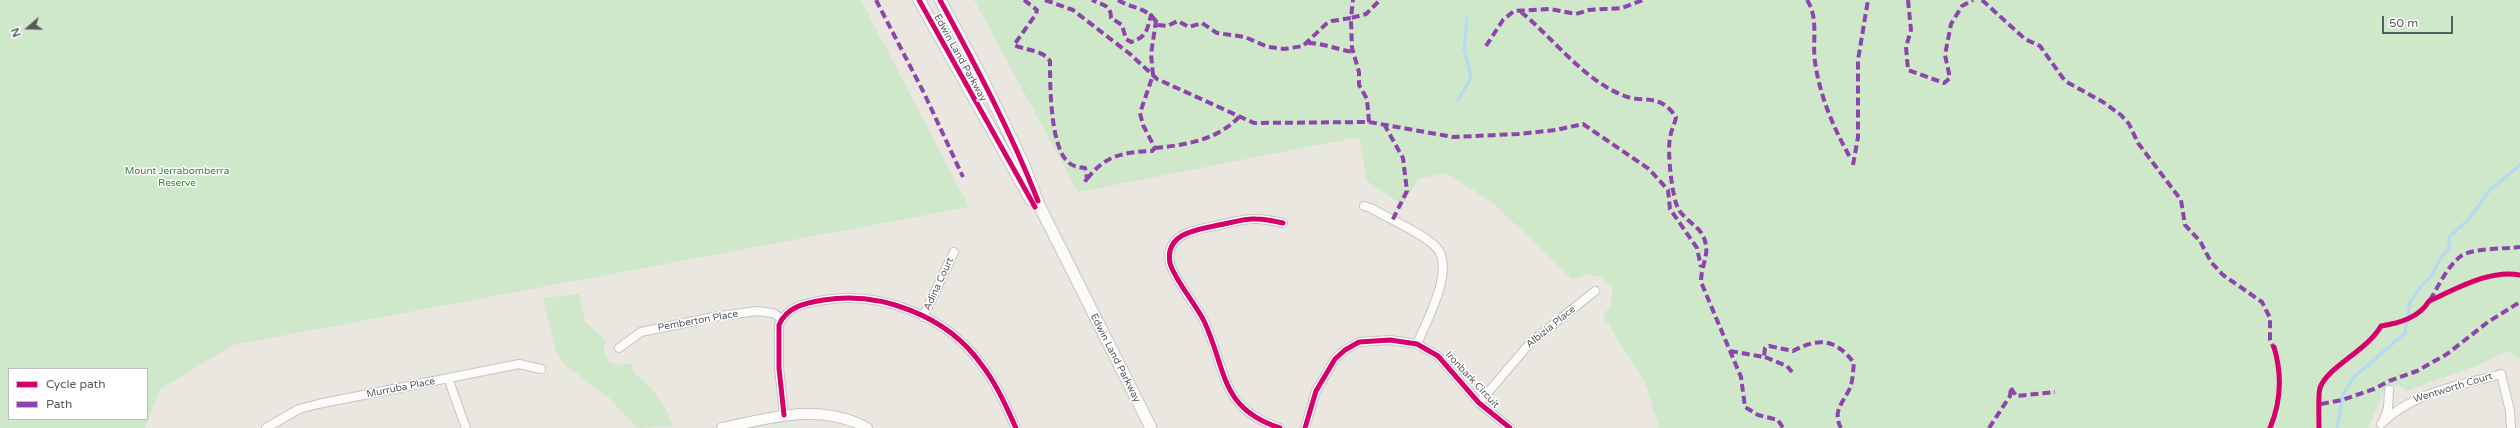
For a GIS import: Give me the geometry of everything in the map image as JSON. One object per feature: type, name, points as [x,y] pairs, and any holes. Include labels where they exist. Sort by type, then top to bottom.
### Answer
[{"type":"main road","name":"Edwin Land Parkway","points":[[919,0],[1080,288]]},
{"type":"main road","name":"Edwin Land Parkway","points":[[940,0],[981,76],[1023,163],[1039,205],[1151,428]]},
{"type":"street","points":[[1364,206],[1371,208],[1435,246],[1442,256],[1444,274],[1417,344]]},
{"type":"street","points":[[1280,428],[1253,417],[1233,398],[1206,325],[1172,269],[1170,256],[1175,242],[1181,236],[1190,231],[1255,218],[1283,223]]},
{"type":"street","name":"Adina Court","points":[[923,317],[954,252]]},
{"type":"street","name":"Albizia Place","points":[[1479,403],[1530,343],[1595,292]]},
{"type":"street","points":[[784,415],[779,368],[779,325],[782,319],[795,307],[804,304],[849,298],[897,305],[923,317],[958,340],[980,362],[1016,428]]},
{"type":"street","name":"Pemberton Place","points":[[619,348],[641,332],[713,318],[756,311],[773,313],[782,319]]},
{"type":"street","name":"Ironbark Circuit","points":[[1305,428],[1310,408],[1324,376],[1345,350],[1359,342],[1396,340],[1417,344],[1443,360],[1479,403],[1510,428]]},
{"type":"street","name":"Murruba Place","points":[[266,428],[310,406],[519,364],[541,369]]},
{"type":"street","name":"Wentworth Court","points":[[2379,426],[2400,407],[2418,398],[2501,374],[2510,411],[2511,428]]},
{"type":"street","points":[[448,378],[466,428]]},
{"type":"street","name":"Wentworth Court","points":[[2379,426],[2388,408],[2390,390]]},
{"type":"street","points":[[722,428],[784,415],[823,414],[843,417],[867,428]]},
{"type":"green space","name":"Mount Jerrabomberra Reserve","points":[[0,0],[861,0],[969,207],[233,345],[160,389],[145,428],[0,428]]},
{"type":"green space","points":[[974,0],[2520,0],[2520,359],[2508,351],[2478,365],[2406,391],[2398,385],[2386,387],[2368,428],[1659,428],[1645,382],[1603,316],[1610,306],[1613,288],[1608,283],[1594,275],[1572,279],[1493,203],[1446,173],[1418,179],[1403,205],[1367,181],[1359,137],[1078,192]]},
{"type":"green space","points":[[579,294],[585,322],[605,340],[603,352],[609,362],[619,365],[632,363],[634,373],[653,390],[663,403],[672,426],[638,428],[608,397],[565,365],[557,354],[543,298]]},
{"type":"waterway","points":[[1458,100],[1471,78],[1464,48],[1467,18]]},
{"type":"waterway","points":[[2337,428],[2343,395],[2353,378],[2405,333],[2410,302],[2422,285],[2431,277],[2441,257],[2449,249],[2449,237],[2469,219],[2489,191],[2520,165]]},
{"type":"marked path","points":[[876,0],[924,93],[963,177]]},
{"type":"marked path","points":[[1024,0],[1037,10],[1036,14],[1014,45],[1038,52],[1047,57],[1050,61],[1052,114],[1058,143],[1062,154],[1070,164],[1085,168],[1087,178],[1085,182],[1099,166],[1114,157],[1122,154],[1152,151],[1155,148],[1143,125],[1140,113],[1153,75],[1151,54],[1156,21],[1151,15],[1146,32],[1140,38],[1131,42],[1126,39],[1122,25],[1111,18],[1111,13],[1108,7],[1092,0]]},
{"type":"marked path","points":[[1045,0],[1073,10],[1130,54],[1157,79],[1254,123],[1369,122],[1453,137],[1518,134],[1556,130],[1583,124],[1649,169],[1668,190],[1670,209],[1697,248],[1701,267]]},
{"type":"marked path","points":[[1118,0],[1150,15],[1158,25],[1167,26],[1178,21],[1189,27],[1202,23],[1217,33],[1245,37],[1268,47],[1284,49],[1303,46],[1326,24],[1332,21],[1351,18],[1353,0]]},
{"type":"marked path","points":[[1369,122],[1367,99],[1359,85],[1359,72],[1352,48],[1351,18],[1366,14],[1380,0]]},
{"type":"marked path","points":[[1486,46],[1503,20],[1514,11],[1550,9],[1576,14],[1589,10],[1622,8],[1643,0]]},
{"type":"marked path","points":[[1807,0],[1813,14],[1814,54],[1820,88],[1833,124],[1851,159]]},
{"type":"marked path","points":[[1853,165],[1858,137],[1858,60],[1868,0]]},
{"type":"marked path","points":[[1908,0],[1911,30],[1906,47],[1908,70],[1944,83],[1950,78],[1945,55],[1951,24],[1962,6],[1973,0]]},
{"type":"marked path","points":[[1982,0],[2025,39],[2040,46],[2065,81],[2103,102],[2121,115],[2129,124],[2138,143],[2181,200],[2185,225],[2200,241],[2211,262],[2223,275],[2262,302],[2270,318],[2270,340],[2275,351]]},
{"type":"marked path","points":[[1521,12],[1581,69],[1594,79],[1608,88],[1630,98],[1657,101],[1669,109],[1676,117],[1669,144],[1672,186],[1676,205],[1679,210],[1699,230],[1705,240],[1706,254],[1701,282],[1741,377],[1745,407],[1758,415],[1778,420],[1783,428]]},
{"type":"marked path","points":[[1308,43],[1354,52]]},
{"type":"marked path","points":[[1155,148],[1189,143],[1211,136],[1230,125],[1239,117]]},
{"type":"marked path","points":[[1384,124],[1403,158],[1407,191],[1392,221]]},
{"type":"marked path","points":[[2430,300],[2447,271],[2456,260],[2466,253],[2480,250],[2520,247]]},
{"type":"marked path","points":[[2321,404],[2342,400],[2374,389],[2389,381],[2417,371],[2447,354],[2488,322],[2520,302]]},
{"type":"marked path","points":[[1730,351],[1764,357],[1765,348],[1769,346],[1793,351],[1819,342],[1834,345],[1841,349],[1854,363],[1851,385],[1838,412],[1841,428]]},
{"type":"marked path","points":[[1765,357],[1787,366],[1792,372]]},
{"type":"marked path","points":[[2011,388],[2016,396],[2055,392]]},
{"type":"marked path","points":[[1989,428],[2010,396],[2011,388]]},
{"type":"cycle path","points":[[919,0],[1035,207]]},
{"type":"cycle path","points":[[940,0],[1005,124],[1038,201]]},
{"type":"cycle path","points":[[1280,428],[1260,420],[1246,410],[1235,398],[1222,371],[1204,321],[1172,269],[1170,263],[1170,252],[1173,244],[1179,238],[1186,233],[1196,230],[1248,219],[1263,219],[1283,223]]},
{"type":"cycle path","points":[[2319,428],[2319,391],[2324,380],[2367,343],[2381,326],[2408,319],[2420,312],[2429,301],[2473,281],[2497,275],[2520,275]]},
{"type":"cycle path","points":[[784,415],[779,368],[779,325],[782,319],[792,310],[804,304],[846,298],[868,299],[911,311],[931,320],[950,332],[967,347],[986,371],[1000,395],[1016,428]]},
{"type":"cycle path","points":[[1305,428],[1316,391],[1335,359],[1345,350],[1359,342],[1390,340],[1417,344],[1438,356],[1479,403],[1510,428]]},
{"type":"cycle path","points":[[2270,428],[2274,418],[2279,388],[2277,357],[2274,347]]}]
